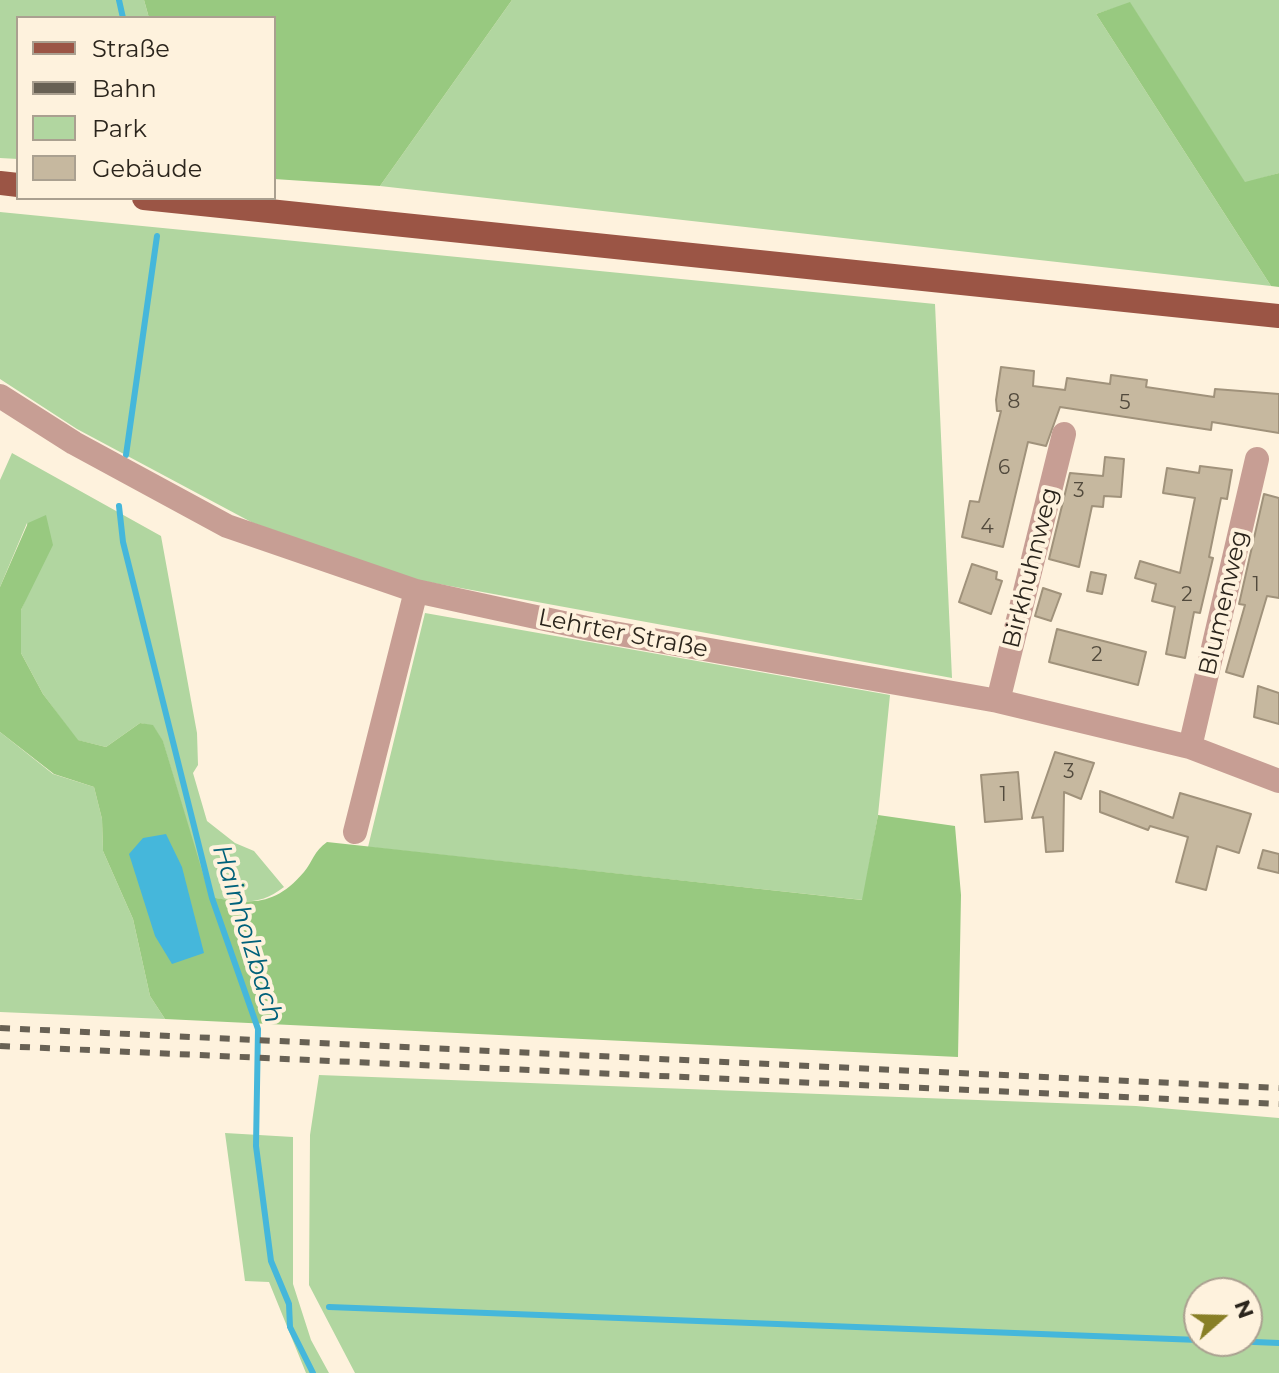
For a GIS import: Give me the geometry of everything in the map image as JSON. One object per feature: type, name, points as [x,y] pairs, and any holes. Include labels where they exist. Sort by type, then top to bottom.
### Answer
[{"type":"main road","points":[[163,200],[1279,316]]},
{"type":"street","name":"Lehrter Straße","points":[[0,396],[74,443],[227,526],[416,591],[591,629],[998,701],[1190,747],[1279,781]]},
{"type":"street","name":"Birkhuhnweg","points":[[998,701],[1064,434]]},
{"type":"street","name":"Blumenweg","points":[[1190,747],[1257,459]]},
{"type":"street","points":[[355,832],[416,591]]},
{"type":"green space","points":[[0,0],[144,0],[148,16],[16,16],[16,159],[0,158]]},
{"type":"green space","points":[[144,0],[512,0],[380,186],[276,179],[276,16],[148,16]]},
{"type":"green space","points":[[512,0],[1279,0],[1279,173],[1245,183],[1130,3],[1096,14],[1271,286],[380,186]]},
{"type":"green space","points":[[1130,2],[1245,182],[1279,173],[1279,287],[1271,286],[1096,14]]},
{"type":"green space","points":[[0,212],[935,304],[952,678],[417,580],[253,523],[77,429],[0,379]]},
{"type":"green space","points":[[12,453],[161,536],[197,733],[198,765],[193,773],[207,821],[235,843],[254,851],[284,887],[275,893],[248,901],[209,897],[163,742],[153,726],[140,723],[106,747],[77,740],[43,694],[21,653],[21,610],[35,577],[27,523],[0,587],[0,480]]},
{"type":"green space","points":[[46,515],[53,545],[21,610],[21,653],[43,694],[78,740],[106,747],[140,723],[153,725],[163,741],[210,897],[249,901],[272,897],[304,872],[327,842],[862,900],[878,815],[955,826],[961,895],[958,1057],[165,1019],[150,996],[133,919],[103,851],[102,819],[94,787],[54,774],[0,732],[0,587],[28,523]]},
{"type":"green space","points":[[425,613],[890,695],[878,815],[863,900],[368,847]]},
{"type":"green space","points":[[0,732],[53,774],[94,787],[102,819],[103,851],[133,919],[150,996],[165,1019],[0,1012]]},
{"type":"green space","points":[[319,1075],[1136,1106],[1279,1118],[1279,1373],[355,1373],[309,1285],[310,1135]]},
{"type":"green space","points":[[225,1133],[293,1137],[293,1284],[311,1340],[329,1373],[306,1373],[269,1282],[245,1281]]},
{"type":"water","points":[[166,834],[182,867],[204,953],[172,964],[155,936],[129,854],[143,838]]},
{"type":"building","points":[[1001,367],[1034,371],[1033,386],[1065,390],[1067,378],[1110,384],[1111,375],[1147,380],[1146,387],[1214,397],[1215,389],[1279,394],[1279,433],[1212,422],[1211,430],[1060,407],[1046,446],[1028,442],[1003,547],[962,537],[970,501],[979,502],[1001,411],[997,411],[996,400]]},
{"type":"building","points":[[1105,457],[1124,459],[1121,497],[1104,496],[1103,507],[1092,506],[1079,567],[1049,559],[1070,473],[1103,476]]},
{"type":"building","points":[[1200,466],[1232,470],[1227,499],[1221,498],[1209,557],[1213,558],[1200,613],[1194,612],[1185,658],[1166,654],[1175,607],[1152,601],[1156,584],[1135,578],[1140,561],[1180,573],[1195,498],[1163,493],[1167,468],[1199,473]]},
{"type":"building","points":[[1264,494],[1279,498],[1279,598],[1267,596],[1243,677],[1226,672],[1245,605],[1239,604]]},
{"type":"building","points":[[972,564],[997,572],[996,579],[1002,581],[991,614],[959,602]]},
{"type":"building","points":[[1091,572],[1106,575],[1102,594],[1087,591]]},
{"type":"building","points":[[1043,588],[1061,594],[1051,621],[1035,616]]},
{"type":"building","points":[[1057,629],[1146,652],[1138,685],[1049,662]]},
{"type":"building","points":[[1258,686],[1279,693],[1279,724],[1254,717]]},
{"type":"building","points":[[1055,752],[1094,763],[1081,799],[1064,792],[1063,851],[1046,852],[1043,817],[1032,818]]},
{"type":"building","points":[[1018,772],[1022,819],[985,822],[981,775]]},
{"type":"building","points":[[1100,791],[1173,818],[1180,793],[1251,814],[1239,853],[1217,846],[1206,890],[1176,882],[1188,837],[1150,826],[1148,830],[1100,812]]},
{"type":"building","points":[[1263,850],[1279,854],[1279,873],[1258,868]]},
{"type":"waterway","name":"Hainholzbach","points":[[119,0],[123,16]]},
{"type":"waterway","name":"Hainholzbach","points":[[126,455],[157,236]]},
{"type":"waterway","name":"Hainholzbach","points":[[119,506],[123,542],[212,898],[258,1029],[256,1146],[271,1261],[289,1304],[290,1327],[313,1373]]},
{"type":"waterway","points":[[329,1307],[1183,1339]]},
{"type":"waterway","points":[[1263,1342],[1279,1343]]},
{"type":"railway","points":[[0,1028],[1279,1088]]},
{"type":"railway","points":[[0,1046],[1279,1104]]}]
